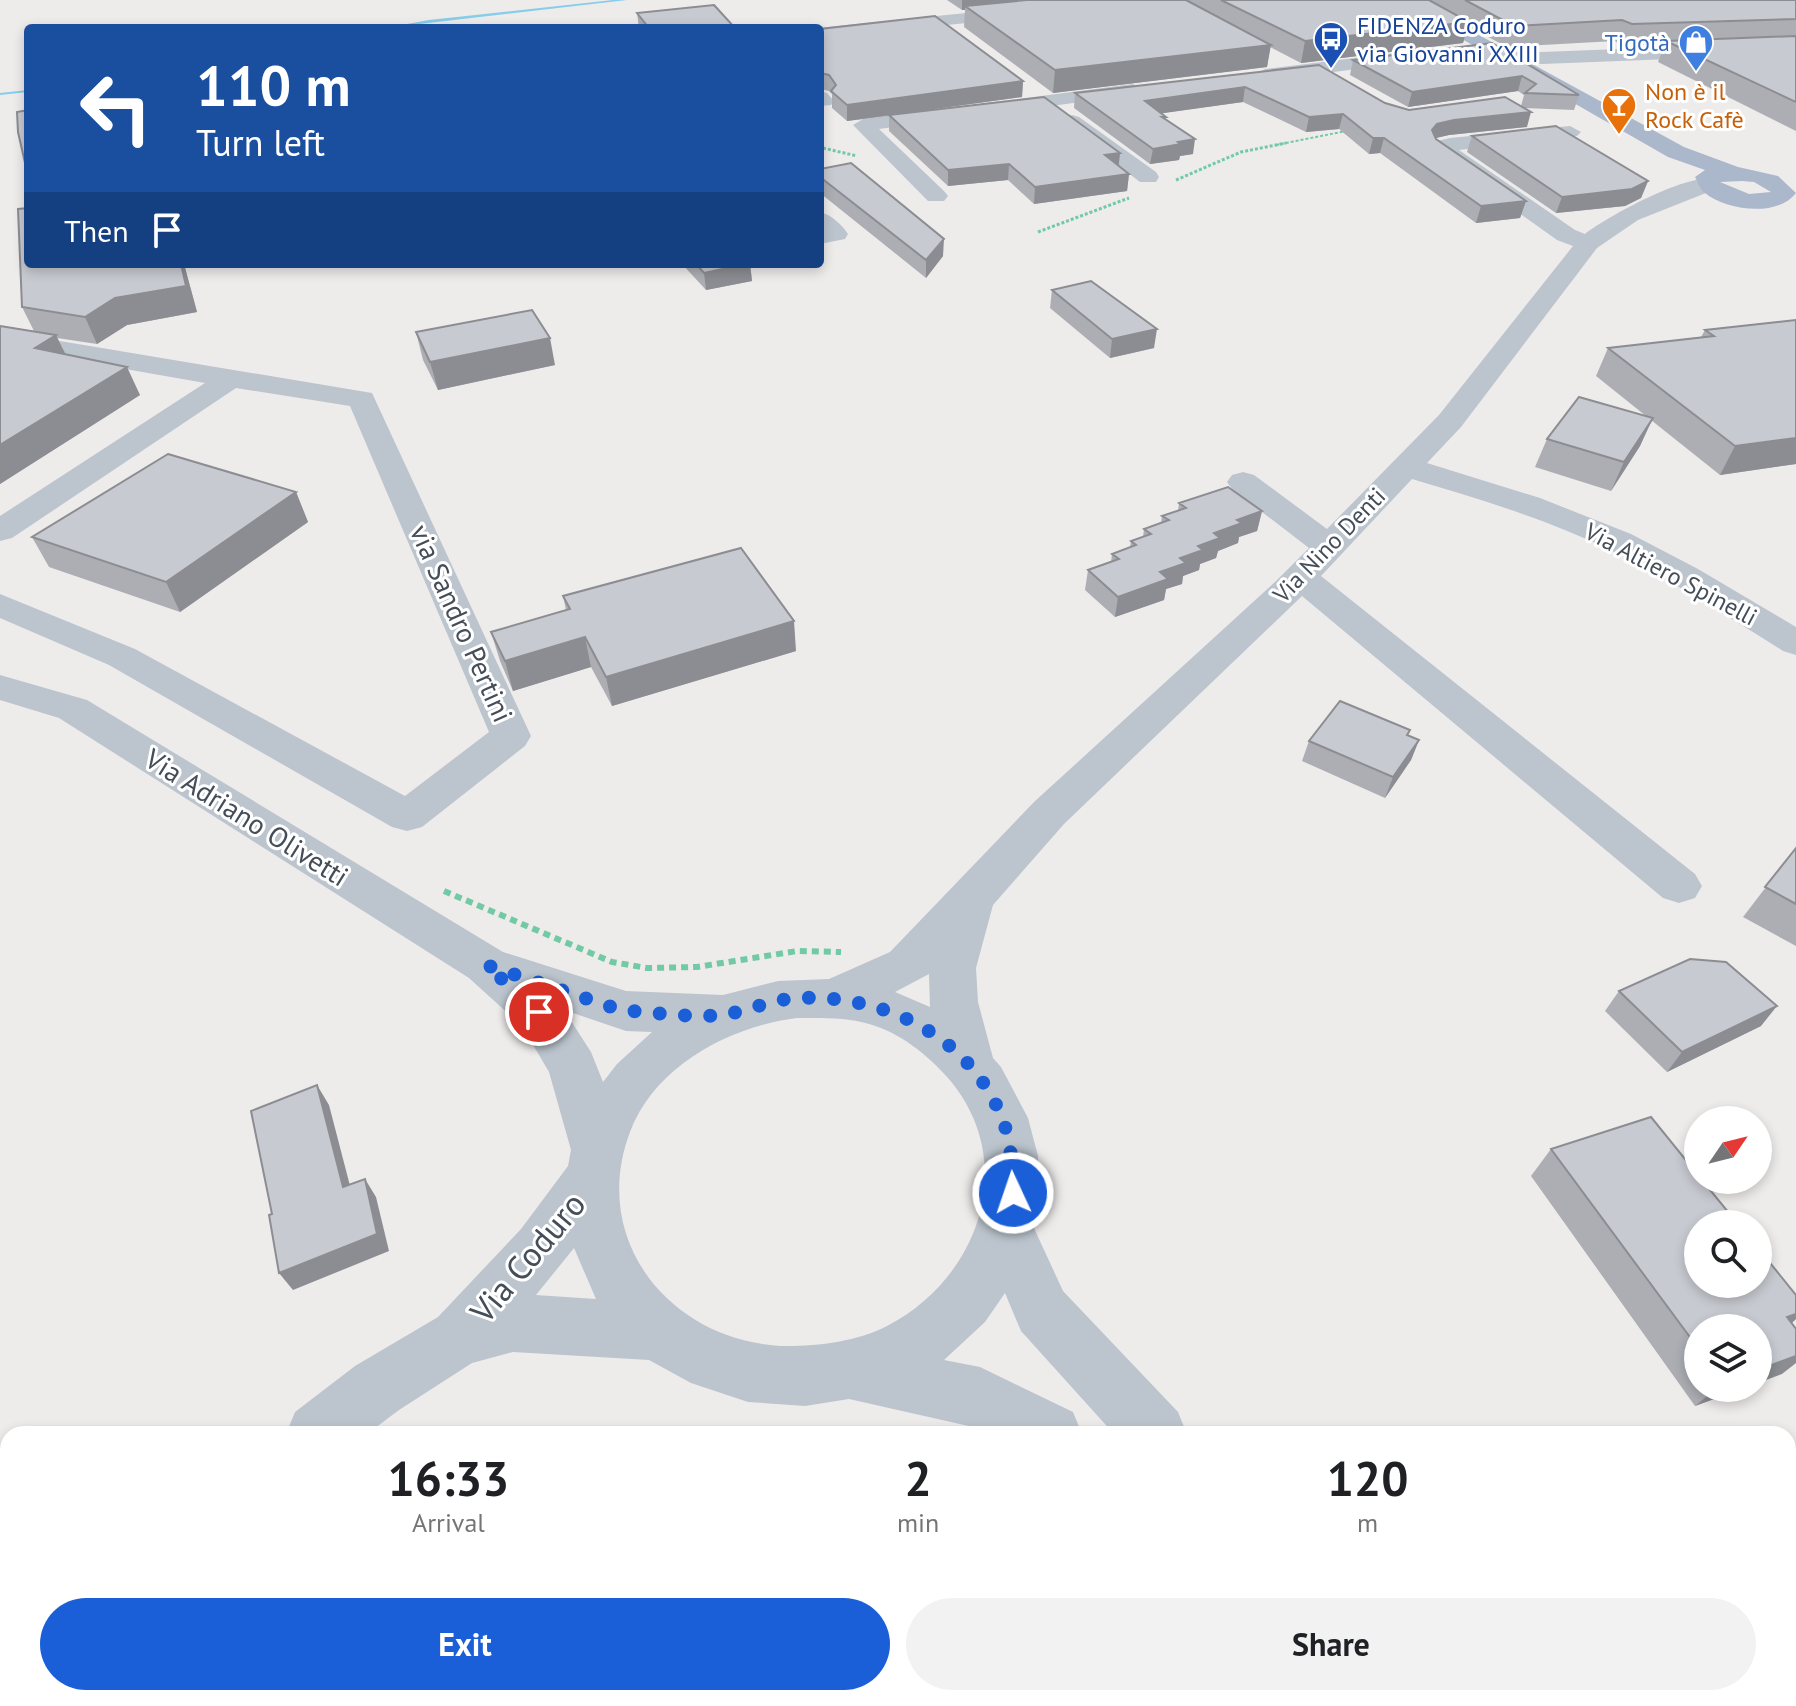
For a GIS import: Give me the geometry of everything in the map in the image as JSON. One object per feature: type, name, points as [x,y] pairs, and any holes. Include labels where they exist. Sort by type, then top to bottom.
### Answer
[{"type":"main road","points":[[1407,1],[1676,152],[1738,175],[1773,183],[1784,190],[1787,212],[1719,192],[1676,152]]},
{"type":"main road","points":[[1709,182],[1738,175]]},
{"type":"street","points":[[824,33],[1143,0]]},
{"type":"street","points":[[939,21],[963,39]]},
{"type":"street","points":[[1460,52],[1495,52],[1522,58],[1796,48]]},
{"type":"street","points":[[1739,51],[1782,70]]},
{"type":"street","points":[[1247,77],[1431,55]]},
{"type":"street","points":[[1268,57],[1294,71]]},
{"type":"street","points":[[1530,71],[1545,61],[1568,57]]},
{"type":"street","points":[[1318,68],[1342,83]]},
{"type":"street","points":[[1022,83],[1152,185]]},
{"type":"street","points":[[936,196],[863,125],[1154,88]]},
{"type":"street","points":[[1570,132],[1441,147],[1566,235],[1588,243]]},
{"type":"street","points":[[866,159],[897,158]]},
{"type":"street","name":"Via Nino Denti","points":[[843,974],[907,965],[1049,813],[1300,577],[1450,421],[1588,243],[1607,227],[1709,182]]},
{"type":"street","name":"Via Nino Denti","points":[[1669,200],[1713,196],[1744,199]]},
{"type":"street","points":[[824,223],[836,234],[824,236]]},
{"type":"street","name":"via Sandro Pertini","points":[[0,339],[362,399],[511,736],[407,816],[122,657],[0,605]]},
{"type":"street","points":[[0,531],[231,379]]},
{"type":"street","name":"Via Altiero Spinelli","points":[[1405,467],[1497,493],[1588,528],[1646,555],[1796,643]]},
{"type":"street","points":[[1243,482],[1328,546]]},
{"type":"street","points":[[1300,577],[1679,886]]},
{"type":"street","name":"Via Adriano Olivetti","points":[[0,687],[73,709],[486,965]]},
{"type":"street","name":"Via Nino Denti","points":[[969,1063],[950,995],[953,958],[978,890]]},
{"type":"street","points":[[486,965],[626,1011],[723,1015]]},
{"type":"street","points":[[486,965],[539,1012],[573,1067],[595,1163],[593,1218],[604,1259],[626,1298],[657,1331],[699,1358],[747,1373],[800,1377],[852,1370],[895,1354],[934,1331],[966,1301],[990,1266],[1006,1229],[1013,1193],[1012,1156],[999,1112],[989,1091],[969,1063],[941,1038],[909,1019],[873,1005],[843,974],[797,998],[760,1003],[723,1015],[689,1032],[659,1055],[632,1083],[612,1115],[595,1163]]},
{"type":"street","name":"Via Coduro","points":[[459,1338],[541,1248],[595,1163]]},
{"type":"street","points":[[1006,1229],[1042,1311],[1149,1426]]},
{"type":"street","name":"Via Coduro","points":[[327,1426],[377,1388],[459,1338],[513,1323],[657,1331]]},
{"type":"street","points":[[852,1370],[980,1398],[1035,1426]]},
{"type":"path","points":[[1038,232],[1241,152],[1354,129]]},
{"type":"path","points":[[824,150],[866,159]]},
{"type":"path","points":[[431,884],[612,962],[647,968],[697,967],[797,951],[843,974]]},
{"type":"building","points":[[1027,0],[1186,0],[1271,45],[1055,70],[965,6]]},
{"type":"building","points":[[1221,0],[1429,0],[1469,22],[1305,41]]},
{"type":"building","points":[[1465,0],[1796,0],[1796,19],[1632,24],[1622,20],[1514,26]]},
{"type":"building","points":[[714,5],[731,24],[646,24],[637,13]]},
{"type":"building","points":[[935,16],[1023,81],[847,105],[831,91],[836,85],[829,75],[824,74],[824,29]]},
{"type":"building","points":[[1796,36],[1796,102],[1666,41]]},
{"type":"building","points":[[1492,43],[1579,95],[1525,93],[1536,84],[1522,76],[1412,92],[1353,60]]},
{"type":"building","points":[[1319,65],[1385,103],[1409,110],[1505,97],[1531,112],[1454,120],[1437,124],[1432,130],[1436,139],[1526,201],[1481,206],[1384,138],[1373,138],[1343,114],[1309,117],[1245,87],[1145,101],[1166,117],[1162,117],[1195,139],[1153,149],[1075,93]]},
{"type":"building","points":[[1044,97],[1120,153],[1105,155],[1129,174],[1035,187],[1009,164],[948,170],[889,115]]},
{"type":"building","points":[[24,111],[24,158],[18,132],[17,112]]},
{"type":"building","points":[[1556,126],[1648,181],[1632,189],[1562,197],[1472,136]]},
{"type":"building","points":[[851,163],[944,239],[926,260],[824,180],[824,168]]},
{"type":"building","points":[[24,208],[24,268],[182,268],[186,286],[115,298],[85,317],[22,307],[18,209]]},
{"type":"building","points":[[700,268],[727,268],[704,273]]},
{"type":"building","points":[[1091,281],[1157,329],[1112,339],[1052,290]]},
{"type":"building","points":[[532,310],[550,338],[430,362],[416,332]]},
{"type":"building","points":[[1796,320],[1796,438],[1735,446],[1608,348],[1714,336],[1705,330]]},
{"type":"building","points":[[0,326],[56,335],[35,348],[127,367],[0,445]]},
{"type":"building","points":[[1579,397],[1653,418],[1624,462],[1547,439]]},
{"type":"building","points":[[168,454],[296,492],[166,582],[32,537]]},
{"type":"building","points":[[1228,487],[1262,511],[1237,520],[1242,523],[1214,533],[1220,538],[1198,546],[1203,550],[1180,558],[1186,563],[1160,572],[1168,579],[1118,597],[1088,570],[1119,559],[1112,554],[1136,545],[1131,541],[1151,534],[1144,529],[1169,520],[1162,516],[1186,508],[1179,503]]},
{"type":"building","points":[[741,548],[794,621],[606,677],[585,637],[505,661],[491,632],[570,609],[563,596]]},
{"type":"building","points":[[1340,701],[1410,730],[1407,735],[1419,740],[1393,777],[1309,741]]},
{"type":"building","points":[[1796,848],[1796,904],[1765,887]]},
{"type":"building","points":[[1690,959],[1726,962],[1777,1006],[1682,1052],[1619,991]]},
{"type":"building","points":[[317,1085],[343,1187],[365,1179],[377,1234],[279,1273],[269,1215],[272,1214],[251,1111]]},
{"type":"building","points":[[1651,1117],[1684,1158],[1684,1194],[1713,1194],[1727,1210],[1684,1210],[1684,1298],[1772,1298],[1772,1265],[1796,1295],[1796,1314],[1787,1317],[1796,1329],[1796,1356],[1772,1365],[1772,1314],[1684,1314],[1684,1329],[1551,1149]]},
{"type":"waterway","points":[[411,24],[625,0]]},
{"type":"waterway","points":[[0,94],[24,91]]},
{"type":"place","name":"FIDENZA Coduro via Giovanni XXIII","points":[[1331,70]]},
{"type":"place","name":"Tigotà","points":[[1696,73]]},
{"type":"place","name":"Non è il Rock Cafè","points":[[1619,136]]},
{"type":"route","points":[[539,1012],[486,965],[626,1011],[723,1015],[760,1003],[797,998],[835,998],[873,1005],[909,1019],[941,1038],[969,1063],[989,1091],[1004,1122],[1012,1156],[1013,1193]]}]
